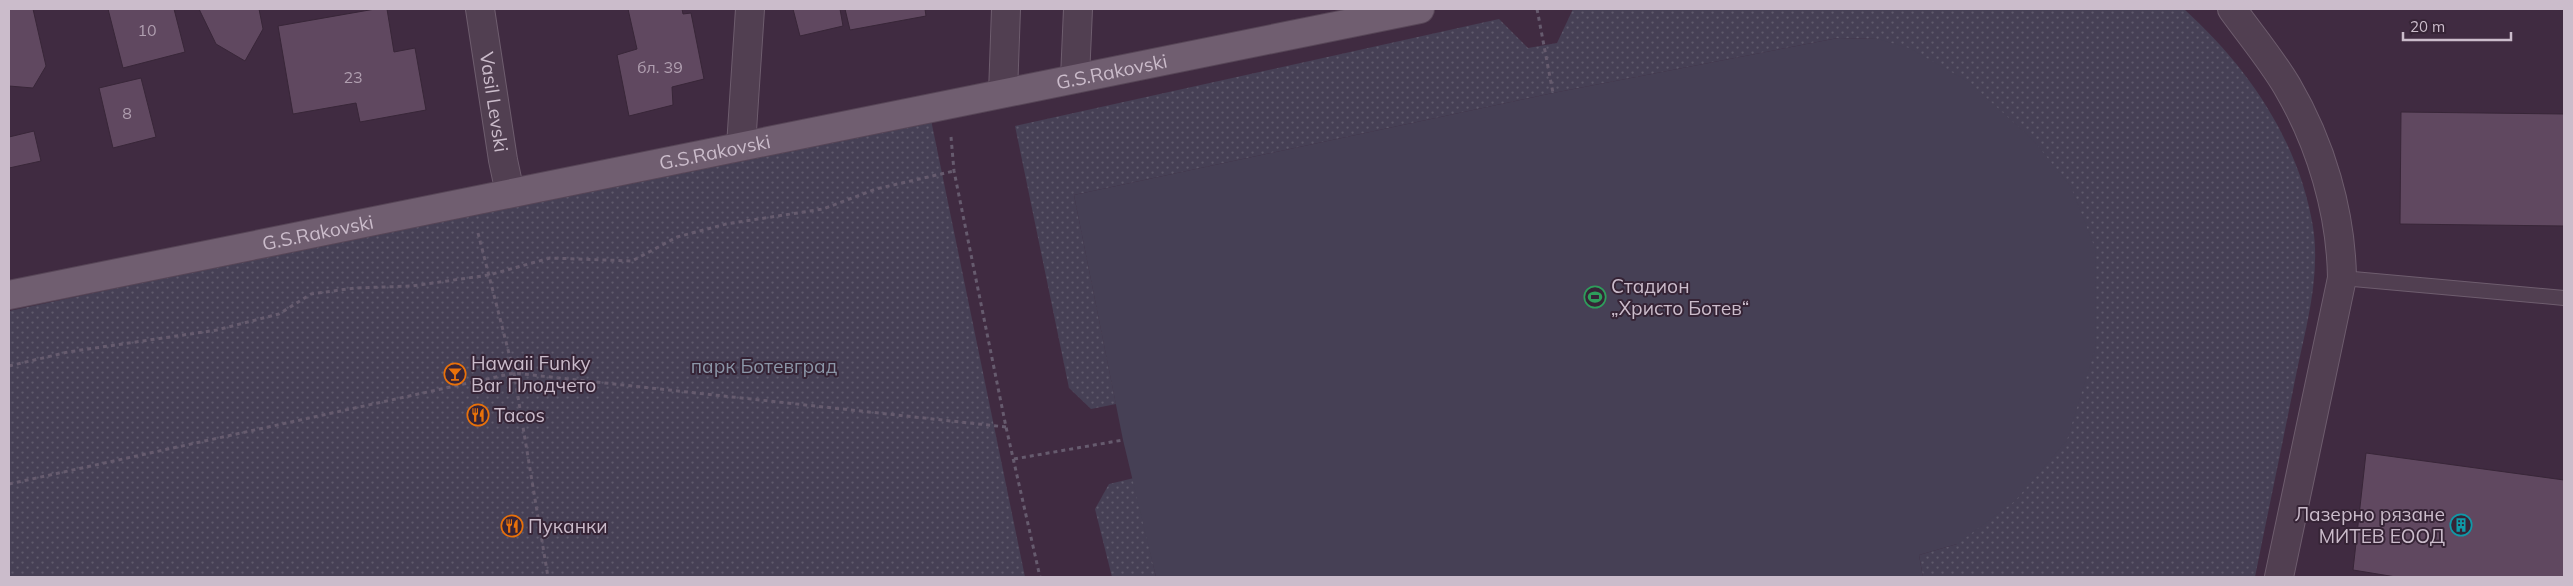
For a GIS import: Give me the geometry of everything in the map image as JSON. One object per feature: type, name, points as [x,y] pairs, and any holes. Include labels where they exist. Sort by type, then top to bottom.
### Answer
[{"type":"main road","name":"G.S.Rakovski","points":[[9,295],[1420,9]]},
{"type":"street","name":"Vasil Levski","points":[[480,9],[503,160],[510,193]]},
{"type":"street","points":[[741,146],[750,9]]},
{"type":"street","points":[[1003,93],[1006,9]]},
{"type":"street","points":[[1075,78],[1078,9]]},
{"type":"street","points":[[2232,9],[2287,86],[2315,144],[2334,205],[2342,252],[2342,278],[2279,577]]},
{"type":"lane","points":[[2342,278],[2564,298]]},
{"type":"path","points":[[1537,9],[1553,94]]},
{"type":"path","points":[[950,132],[954,171],[1006,427],[1040,577]]},
{"type":"path","points":[[9,366],[68,352],[217,330],[279,314],[311,294],[354,288],[412,286],[489,275],[550,258],[632,260],[677,237],[726,224],[823,209],[876,189],[954,171]]},
{"type":"path","points":[[470,201],[514,373],[548,577]]},
{"type":"path","points":[[9,484],[514,373],[1006,427]]},
{"type":"path","points":[[1014,459],[1123,440]]},
{"type":"green space","points":[[1573,9],[2184,9],[2229,55],[2267,108],[2283,136],[2296,165],[2306,195],[2313,227],[2315,265],[2311,304],[2255,577],[1923,577],[1919,555],[1957,544],[1878,39],[1838,38],[1553,93],[1074,195],[1116,404],[1091,409],[1069,388],[1015,126],[1499,19],[1528,48],[1557,43]]},
{"type":"green space","name":"Стадион „Христо Ботев“","points":[[1838,38],[1878,39],[1909,48],[1969,82],[2033,140],[2071,187],[2095,248],[2096,346],[2067,440],[2015,501],[1957,544],[1919,555],[1923,577],[1156,577],[1123,440],[1074,195],[1553,93]]},
{"type":"green space","name":"парк Ботевград","points":[[930,115],[1025,577],[9,577],[9,311]]},
{"type":"green space","points":[[1134,478],[1156,577],[1112,577],[1095,509],[1109,484]]},
{"type":"building","points":[[9,9],[33,9],[46,66],[33,88],[9,86]]},
{"type":"building","points":[[108,9],[174,9],[185,52],[123,68]]},
{"type":"building","points":[[199,9],[259,9],[263,29],[245,61],[216,44]]},
{"type":"building","points":[[375,9],[387,9],[394,52],[415,48],[426,110],[360,122],[356,103],[293,114],[278,26]]},
{"type":"building","points":[[628,9],[682,9],[683,14],[691,13],[704,79],[672,87],[673,105],[629,116],[617,55],[637,49]]},
{"type":"building","points":[[793,9],[840,9],[843,26],[800,36]]},
{"type":"building","points":[[845,9],[925,9],[926,16],[850,30]]},
{"type":"building","points":[[141,78],[156,137],[113,148],[99,88]]},
{"type":"building","points":[[2401,112],[2564,114],[2564,226],[2400,224]]},
{"type":"building","points":[[34,131],[41,161],[9,168],[9,137]]},
{"type":"building","name":"Лазерно рязане МИТЕВ ЕООД","points":[[2366,453],[2564,480],[2564,577],[2396,577],[2353,570]]},
{"type":"place","name":"Стадион „Христо Ботев“","points":[[1595,297]]},
{"type":"place","name":"Hawaii Funky Bar Плодчето","points":[[455,374]]},
{"type":"place","name":"Tacos","points":[[478,415]]},
{"type":"place","name":"Лазерно рязане МИТЕВ ЕООД","points":[[2461,525]]},
{"type":"place","name":"Пуканки","points":[[512,526]]}]
